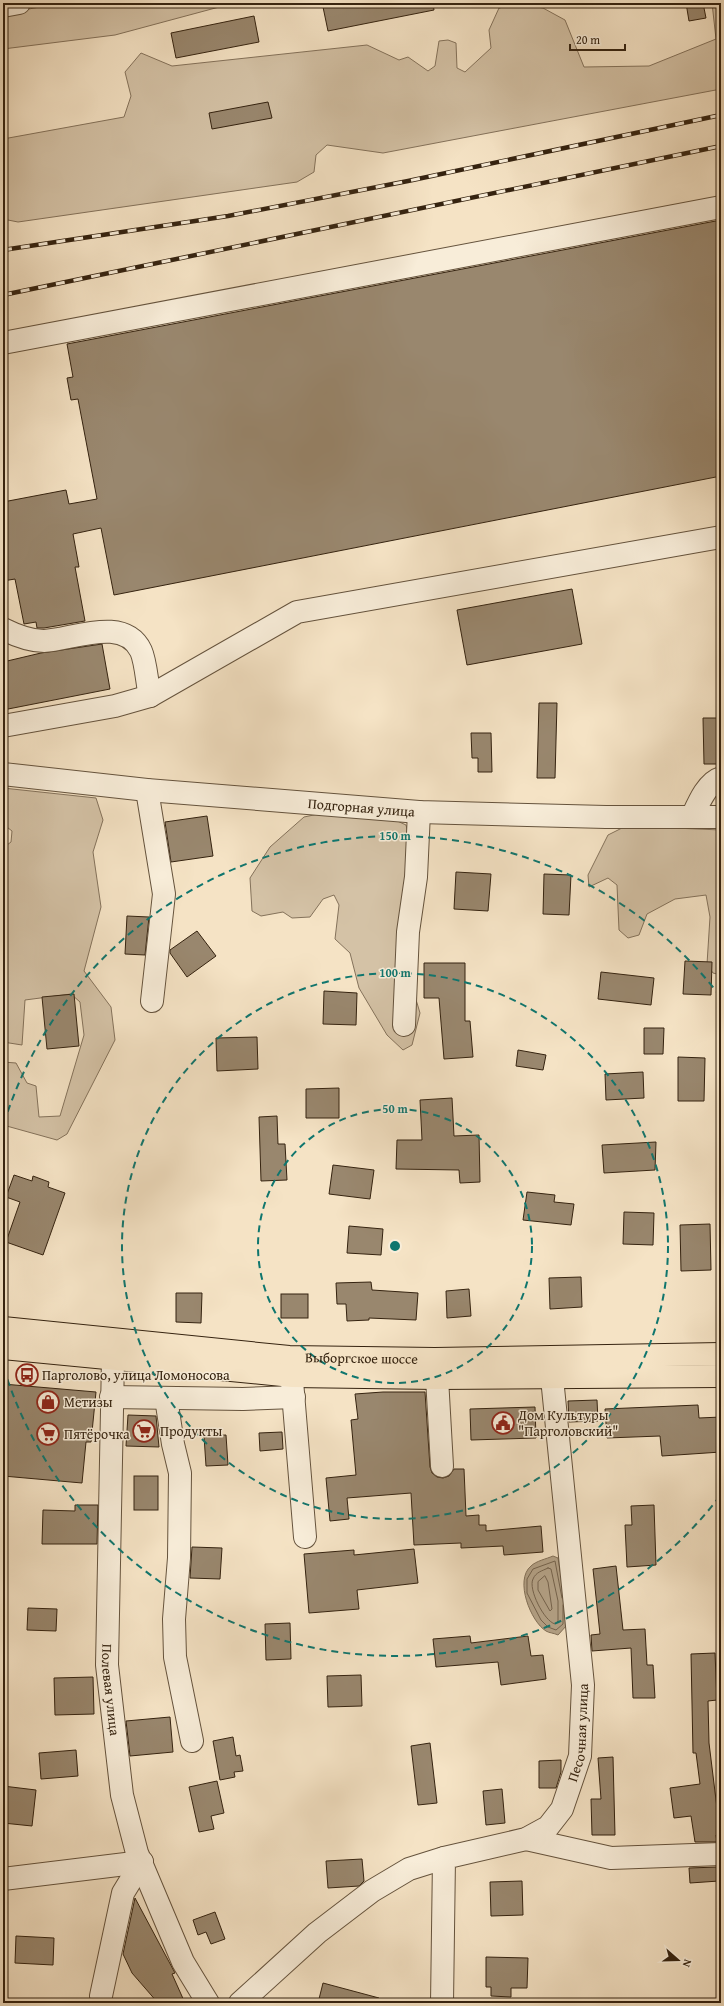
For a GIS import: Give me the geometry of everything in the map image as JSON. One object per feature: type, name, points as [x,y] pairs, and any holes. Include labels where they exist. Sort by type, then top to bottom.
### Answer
[{"type":"main road","name":"Выборгское шоссе","points":[[3,1328],[289,1357],[435,1359],[721,1354]]},
{"type":"main road","name":"Выборгское шоссе","points":[[3,1348],[113,1359],[293,1386],[437,1378],[721,1376]]},
{"type":"street","points":[[3,6],[19,3]]},
{"type":"street","points":[[3,342],[721,207]]},
{"type":"street","points":[[3,726],[115,706],[150,696],[297,612],[721,537]]},
{"type":"street","points":[[3,629],[30,639],[44,641],[110,631],[122,634],[133,640],[141,651],[150,696]]},
{"type":"street","name":"Подгорная улица","points":[[3,774],[147,790],[419,812],[606,817],[721,817]]},
{"type":"street","points":[[692,817],[708,789],[713,783],[721,778]]},
{"type":"street","points":[[147,790],[164,894],[152,1001]]},
{"type":"street","points":[[404,1025],[408,932],[416,876],[419,812]]},
{"type":"street","name":"Полевая улица","points":[[113,1359],[111,1398],[107,1665],[122,1795],[137,1853],[183,1962],[208,2003]]},
{"type":"street","points":[[437,1378],[442,1466]]},
{"type":"street","name":"Песочная улица","points":[[240,2003],[317,1933],[372,1891],[408,1869],[444,1858],[526,1839],[548,1827],[562,1809],[580,1756],[583,1685],[552,1378]]},
{"type":"street","points":[[111,1398],[243,1399],[293,1386],[305,1537]]},
{"type":"street","points":[[166,1398],[173,1444],[180,1473],[175,1657],[192,1741]]},
{"type":"street","points":[[526,1839],[611,1858],[721,1854]]},
{"type":"street","points":[[442,2003],[444,1858]]},
{"type":"street","points":[[3,1880],[142,1862]]},
{"type":"street","points":[[101,1996],[123,1893],[142,1862]]},
{"type":"shaded area","points":[[60,3],[234,3],[115,35],[3,49],[3,14]]},
{"type":"shaded area","points":[[712,3],[721,3],[721,89],[383,153],[327,145],[316,155],[314,172],[297,182],[18,222],[3,219],[3,139],[124,117],[131,96],[125,72],[141,53],[172,66],[367,45],[399,60],[408,57],[428,71],[435,66],[439,41],[448,40],[456,43],[457,68],[465,72],[491,48],[489,30],[499,8],[518,4],[543,8],[565,20],[584,67],[649,66],[716,39]]},
{"type":"shaded area","points":[[3,788],[96,798],[103,820],[93,852],[101,907],[84,971],[111,1007],[115,1040],[67,1134],[57,1140],[3,1125],[3,1062],[16,1063],[27,1083],[36,1086],[39,1117],[60,1116],[84,1035],[80,1002],[71,994],[25,1000],[22,1045],[3,1042],[3,848],[11,842],[12,831],[3,824]]},
{"type":"shaded area","points":[[328,812],[382,814],[406,825],[422,891],[398,939],[420,1013],[412,1045],[403,1050],[387,1035],[359,988],[350,953],[335,939],[339,905],[334,895],[323,899],[310,917],[292,918],[283,912],[261,916],[252,911],[250,878],[270,847],[304,817]]},
{"type":"shaded area","points":[[626,826],[721,830],[721,975],[713,973],[707,964],[710,917],[706,895],[675,899],[647,914],[639,935],[628,938],[619,930],[617,885],[608,878],[589,887],[588,875],[608,835]]},
{"type":"water","points":[[553,1556],[558,1558],[560,1571],[563,1577],[567,1625],[558,1635],[547,1632],[540,1626],[530,1610],[524,1590],[526,1572],[531,1566],[538,1561]]},
{"type":"building","points":[[341,3],[433,3],[434,10],[328,31],[323,7]]},
{"type":"building","points":[[686,3],[703,3],[706,18],[689,21]]},
{"type":"building","points":[[254,16],[259,42],[176,58],[171,33]]},
{"type":"building","points":[[268,102],[272,118],[212,129],[209,113]]},
{"type":"building","points":[[721,220],[721,476],[114,595],[101,528],[73,534],[79,567],[75,567],[85,621],[44,628],[37,628],[36,622],[24,624],[15,579],[3,581],[3,502],[66,490],[69,504],[97,499],[78,399],[71,400],[67,378],[73,377],[67,344]]},
{"type":"building","points":[[572,589],[582,644],[467,665],[457,610]]},
{"type":"building","points":[[102,644],[110,689],[3,710],[3,662],[41,653]]},
{"type":"building","points":[[539,703],[557,703],[555,778],[537,778]]},
{"type":"building","points":[[703,718],[721,718],[721,764],[704,764]]},
{"type":"building","points":[[471,733],[491,733],[492,772],[478,772],[478,758],[472,758]]},
{"type":"building","points":[[207,816],[213,856],[171,862],[165,822]]},
{"type":"building","points":[[456,872],[491,874],[488,911],[454,909]]},
{"type":"building","points":[[544,874],[571,875],[569,915],[543,914]]},
{"type":"building","points":[[127,916],[149,917],[145,955],[125,954]]},
{"type":"building","points":[[197,931],[216,956],[187,977],[170,953],[170,950]]},
{"type":"building","points":[[685,961],[712,962],[711,995],[683,994]]},
{"type":"building","points":[[424,963],[465,963],[465,1021],[470,1021],[473,1057],[444,1059],[439,998],[424,998]]},
{"type":"building","points":[[601,972],[654,978],[651,1005],[598,999]]},
{"type":"building","points":[[324,991],[357,993],[356,1025],[323,1024]]},
{"type":"building","points":[[74,994],[79,1046],[47,1049],[42,997]]},
{"type":"building","points":[[644,1028],[664,1028],[663,1054],[644,1054]]},
{"type":"building","points":[[257,1037],[258,1069],[217,1071],[216,1038]]},
{"type":"building","points":[[518,1050],[546,1055],[543,1070],[516,1066]]},
{"type":"building","points":[[678,1057],[705,1058],[704,1101],[678,1101]]},
{"type":"building","points":[[643,1072],[644,1098],[606,1100],[605,1074]]},
{"type":"building","points":[[339,1088],[339,1118],[306,1118],[306,1089]]},
{"type":"building","points":[[452,1098],[454,1136],[479,1135],[480,1182],[460,1183],[459,1170],[396,1169],[397,1140],[422,1140],[420,1100]]},
{"type":"building","points":[[277,1116],[278,1144],[285,1144],[287,1180],[261,1181],[259,1117]]},
{"type":"building","points":[[656,1142],[655,1170],[604,1173],[602,1145]]},
{"type":"building","points":[[333,1165],[374,1170],[370,1199],[329,1194]]},
{"type":"building","points":[[14,1175],[32,1181],[33,1176],[49,1182],[48,1187],[65,1193],[43,1255],[6,1242],[20,1202],[6,1197]]},
{"type":"building","points":[[527,1192],[555,1195],[554,1202],[574,1204],[571,1225],[523,1220]]},
{"type":"building","points":[[624,1212],[654,1213],[653,1245],[623,1244]]},
{"type":"building","points":[[710,1224],[711,1270],[681,1271],[680,1225]]},
{"type":"building","points":[[349,1226],[383,1229],[381,1255],[347,1253]]},
{"type":"building","points":[[581,1277],[582,1307],[550,1309],[549,1278]]},
{"type":"building","points":[[371,1282],[372,1290],[418,1293],[416,1320],[369,1318],[369,1320],[347,1321],[346,1304],[337,1304],[336,1283]]},
{"type":"building","points":[[469,1289],[471,1316],[447,1318],[446,1291]]},
{"type":"building","points":[[176,1293],[202,1293],[201,1323],[176,1322]]},
{"type":"building","points":[[281,1294],[308,1294],[308,1318],[281,1318]]},
{"type":"building","name":"Пятёрочка","points":[[3,1384],[96,1392],[91,1442],[86,1442],[82,1483],[3,1476]]},
{"type":"building","points":[[425,1392],[430,1467],[432,1473],[437,1477],[443,1478],[449,1476],[454,1469],[464,1469],[466,1516],[479,1515],[479,1525],[486,1525],[486,1531],[541,1526],[543,1552],[504,1555],[503,1546],[461,1548],[461,1543],[414,1545],[411,1493],[347,1498],[349,1519],[330,1521],[326,1478],[356,1475],[351,1420],[358,1419],[355,1394]]},
{"type":"building","points":[[597,1400],[598,1421],[569,1422],[568,1401]]},
{"type":"building","points":[[698,1405],[699,1418],[721,1417],[721,1452],[662,1456],[660,1436],[607,1438],[605,1409]]},
{"type":"building","name":"Дом Культуры \"Парголовский\"","points":[[535,1407],[536,1438],[471,1440],[470,1409]]},
{"type":"building","name":"Продукты","points":[[128,1415],[156,1416],[159,1447],[126,1446]]},
{"type":"building","points":[[282,1432],[283,1449],[260,1451],[259,1433]]},
{"type":"building","points":[[226,1435],[228,1465],[206,1466],[204,1436]]},
{"type":"building","points":[[134,1476],[158,1476],[158,1510],[134,1510]]},
{"type":"building","points":[[75,1505],[98,1505],[97,1544],[42,1544],[43,1510],[75,1511]]},
{"type":"building","points":[[654,1505],[656,1565],[627,1567],[625,1525],[632,1525],[631,1506]]},
{"type":"building","points":[[192,1547],[222,1548],[220,1579],[190,1578]]},
{"type":"building","points":[[414,1549],[418,1583],[357,1590],[359,1609],[309,1613],[304,1554],[354,1550],[354,1555]]},
{"type":"building","points":[[616,1566],[623,1630],[645,1629],[647,1665],[653,1665],[655,1698],[633,1698],[631,1648],[592,1651],[591,1635],[600,1634],[593,1569]]},
{"type":"building","points":[[28,1608],[57,1609],[56,1631],[27,1630]]},
{"type":"building","points":[[290,1623],[291,1659],[266,1660],[265,1624]]},
{"type":"building","points":[[470,1636],[471,1643],[528,1636],[531,1656],[543,1655],[546,1679],[501,1685],[498,1662],[436,1667],[433,1639]]},
{"type":"building","points":[[715,1653],[717,1700],[708,1701],[709,1743],[717,1808],[721,1807],[721,1834],[716,1835],[717,1842],[695,1842],[691,1816],[674,1818],[670,1788],[700,1784],[696,1753],[693,1753],[691,1654]]},
{"type":"building","points":[[361,1675],[362,1706],[328,1707],[327,1676]]},
{"type":"building","points":[[93,1677],[94,1714],[55,1715],[54,1678]]},
{"type":"building","points":[[170,1717],[173,1752],[130,1756],[126,1721]]},
{"type":"building","points":[[233,1737],[236,1756],[240,1755],[243,1771],[234,1772],[235,1777],[220,1780],[213,1741]]},
{"type":"building","points":[[430,1743],[437,1803],[418,1805],[411,1746]]},
{"type":"building","points":[[76,1750],[78,1776],[41,1779],[39,1753]]},
{"type":"building","points":[[613,1757],[615,1835],[592,1835],[591,1799],[601,1799],[598,1758]]},
{"type":"building","points":[[561,1760],[561,1772],[556,1788],[539,1788],[539,1761]]},
{"type":"building","points":[[217,1781],[224,1813],[211,1816],[214,1829],[199,1832],[189,1787]]},
{"type":"building","points":[[3,1786],[36,1790],[32,1826],[3,1823]]},
{"type":"building","points":[[502,1789],[505,1823],[486,1825],[483,1791]]},
{"type":"building","points":[[362,1859],[364,1881],[359,1886],[328,1888],[326,1861]]},
{"type":"building","points":[[718,1867],[719,1881],[690,1883],[689,1868]]},
{"type":"building","points":[[522,1881],[523,1915],[491,1916],[490,1882]]},
{"type":"building","points":[[135,1898],[175,1973],[172,1974],[185,2003],[158,2003],[132,1973],[123,1954]]},
{"type":"building","points":[[215,1912],[225,1939],[211,1944],[206,1932],[198,1935],[193,1920]]},
{"type":"building","points":[[16,1936],[54,1938],[53,1965],[15,1963]]},
{"type":"building","points":[[486,1957],[528,1958],[527,1988],[511,1988],[511,1997],[491,1996],[491,1987],[486,1987]]},
{"type":"building","points":[[323,1983],[379,1998],[379,2003],[318,2003]]},
{"type":"railway","points":[[3,250],[228,216],[408,181],[721,115]]},
{"type":"railway","points":[[3,295],[721,146]]},
{"type":"place","name":"Парголово, улица Ломоносова","points":[[27,1375]]},
{"type":"place","name":"Метизы","points":[[48,1402]]},
{"type":"place","name":"Дом Культуры \"Парголовский\"","points":[[503,1423]]},
{"type":"place","name":"Продукты","points":[[144,1431]]},
{"type":"place","name":"Пятёрочка","points":[[48,1434]]}]
